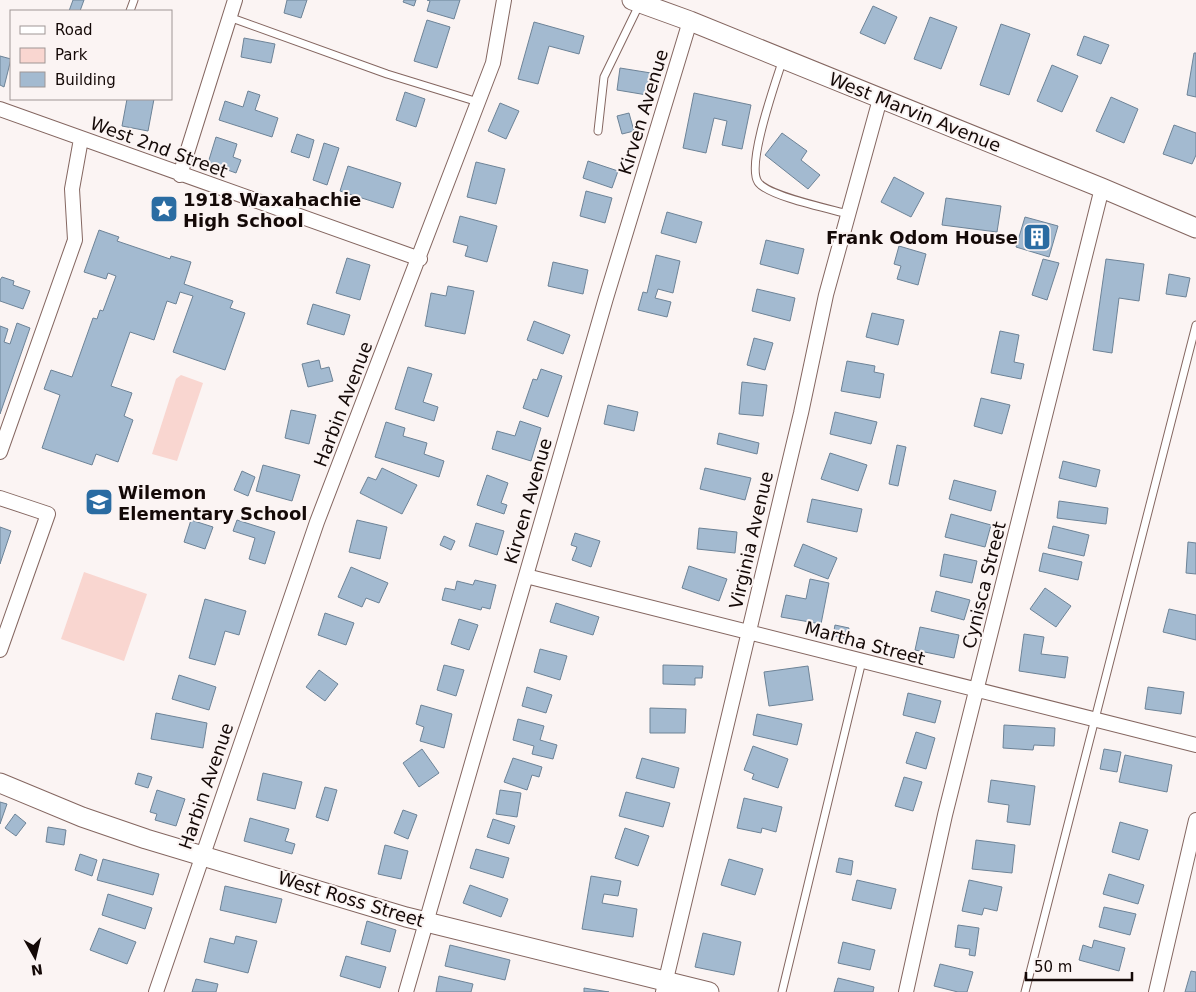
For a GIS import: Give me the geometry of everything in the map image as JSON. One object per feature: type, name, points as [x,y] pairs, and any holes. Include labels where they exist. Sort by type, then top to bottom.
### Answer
[{"type":"street","points":[[180,175],[235,0]]},
{"type":"street","name":"Harbin Avenue","points":[[156,992],[317,522],[420,259],[493,63],[504,0]]},
{"type":"street","name":"West Marvin Avenue","points":[[636,1],[690,21],[1102,188],[1196,228]]},
{"type":"street","name":"Kirven Avenue","points":[[406,992],[526,576],[690,21]]},
{"type":"street","name":"Virginia Avenue","points":[[664,986],[801,413],[826,295],[880,99]]},
{"type":"street","name":"West 2nd Street","points":[[0,109],[180,175],[420,259]]},
{"type":"street","points":[[0,452],[75,240],[72,189],[81,139]]},
{"type":"street","name":"Cynisca Street","points":[[906,992],[945,815],[1102,188]]},
{"type":"street","points":[[0,498],[48,514],[0,650]]},
{"type":"street","name":"Martha Street","points":[[526,576],[1196,745]]},
{"type":"street","name":"West Ross Street","points":[[0,783],[82,817],[427,922],[664,986],[709,992]]},
{"type":"street","points":[[1156,992],[1196,820]]},
{"type":"lane","points":[[598,131],[604,76],[636,1]]},
{"type":"lane","points":[[230,17],[387,74],[478,102]]},
{"type":"lane","points":[[783,59],[762,124],[755,176],[758,183],[767,190],[848,214]]},
{"type":"lane","points":[[1025,992],[1196,325]]},
{"type":"lane","points":[[782,992],[862,661]]},
{"type":"green space","points":[[181,375],[203,383],[177,461],[152,454],[176,379]]},
{"type":"green space","points":[[84,572],[147,594],[124,661],[61,639]]},
{"type":"building","points":[[73,0],[84,0],[80,10],[69,10]]},
{"type":"building","points":[[287,0],[307,0],[301,18],[284,13]]},
{"type":"building","points":[[404,0],[416,0],[414,6],[403,2]]},
{"type":"building","points":[[427,0],[460,0],[454,19],[427,11],[430,1]]},
{"type":"building","points":[[873,6],[897,17],[885,44],[860,33]]},
{"type":"building","points":[[930,17],[957,27],[941,69],[914,59]]},
{"type":"building","points":[[427,20],[450,27],[437,68],[414,61]]},
{"type":"building","points":[[534,22],[584,36],[579,54],[549,46],[538,84],[518,79]]},
{"type":"building","points":[[1001,24],[1030,34],[1009,95],[980,85]]},
{"type":"building","points":[[1084,36],[1109,45],[1101,64],[1077,55]]},
{"type":"building","points":[[244,38],[275,44],[271,63],[241,57]]},
{"type":"building","points":[[1194,53],[1196,53],[1196,97],[1187,95]]},
{"type":"building","points":[[0,56],[10,59],[10,63],[4,87],[0,85]]},
{"type":"building","points":[[1052,65],[1078,76],[1062,112],[1037,101]]},
{"type":"building","points":[[620,68],[651,73],[647,95],[617,90]]},
{"type":"building","points":[[248,91],[260,95],[255,110],[278,118],[272,137],[219,120],[225,101],[243,107]]},
{"type":"building","points":[[405,92],[425,99],[416,127],[396,120]]},
{"type":"building","points":[[694,93],[751,105],[742,149],[722,145],[727,121],[714,118],[706,153],[683,148]]},
{"type":"building","points":[[1111,97],[1138,109],[1124,143],[1096,131]]},
{"type":"building","points":[[127,100],[154,100],[148,131],[122,126]]},
{"type":"building","points":[[500,103],[519,111],[506,139],[488,131]]},
{"type":"building","points":[[629,113],[634,131],[622,134],[617,116]]},
{"type":"building","points":[[1174,125],[1196,133],[1196,155],[1192,164],[1163,154]]},
{"type":"building","points":[[782,133],[807,151],[801,160],[820,175],[808,189],[765,155]]},
{"type":"building","points":[[297,134],[314,140],[309,158],[291,152]]},
{"type":"building","points":[[216,137],[237,144],[233,157],[241,160],[236,173],[208,163]]},
{"type":"building","points":[[324,143],[339,148],[327,185],[313,180]]},
{"type":"building","points":[[588,161],[618,171],[612,188],[583,178]]},
{"type":"building","points":[[476,162],[505,169],[496,204],[467,197]]},
{"type":"building","points":[[348,166],[401,183],[393,208],[340,191]]},
{"type":"building","points":[[894,177],[924,193],[911,217],[881,202]]},
{"type":"building","points":[[586,191],[612,198],[605,223],[580,216]]},
{"type":"building","points":[[946,198],[1001,206],[997,232],[942,225]]},
{"type":"building","points":[[667,212],[702,222],[696,243],[661,233]]},
{"type":"building","points":[[460,216],[497,226],[487,262],[465,256],[468,246],[453,242]]},
{"type":"building","name":"Frank Odom House","points":[[1025,217],[1058,226],[1049,257],[1016,247]]},
{"type":"building","points":[[99,230],[119,237],[117,241],[170,259],[171,256],[191,262],[184,284],[233,301],[230,308],[245,313],[225,370],[173,352],[193,296],[180,292],[176,304],[167,301],[154,340],[130,332],[111,386],[132,393],[124,416],[133,420],[118,462],[96,454],[92,465],[42,448],[60,395],[44,389],[51,370],[72,377],[93,318],[97,319],[100,310],[103,311],[116,276],[108,273],[106,279],[84,272]]},
{"type":"building","points":[[766,240],[804,249],[798,274],[760,264]]},
{"type":"building","points":[[899,246],[926,254],[918,285],[897,279],[901,266],[894,264]]},
{"type":"building","points":[[656,255],[680,261],[673,293],[658,289],[655,298],[671,302],[667,317],[638,310],[643,292],[647,293]]},
{"type":"building","points":[[347,258],[370,265],[360,300],[336,293]]},
{"type":"building","points":[[1043,259],[1059,263],[1047,300],[1032,295]]},
{"type":"building","points":[[1106,259],[1144,264],[1139,301],[1119,298],[1112,353],[1093,350]]},
{"type":"building","points":[[553,262],[588,270],[583,294],[548,286]]},
{"type":"building","points":[[1169,274],[1190,278],[1186,297],[1166,294]]},
{"type":"building","points":[[2,277],[14,281],[13,285],[30,291],[23,309],[0,301],[0,280]]},
{"type":"building","points":[[448,286],[474,291],[465,334],[425,326],[431,293],[446,296]]},
{"type":"building","points":[[757,289],[795,298],[790,321],[752,311]]},
{"type":"building","points":[[313,304],[350,315],[344,335],[307,324]]},
{"type":"building","points":[[872,313],[904,320],[898,345],[866,337]]},
{"type":"building","points":[[534,321],[570,335],[563,354],[527,340]]},
{"type":"building","points":[[17,323],[30,328],[0,414],[0,326],[8,329],[4,342],[10,344]]},
{"type":"building","points":[[1000,331],[1019,335],[1014,362],[1024,364],[1021,379],[991,373]]},
{"type":"building","points":[[754,338],[773,343],[765,370],[747,365]]},
{"type":"building","points":[[319,360],[321,369],[329,367],[333,381],[308,387],[302,364]]},
{"type":"building","points":[[847,361],[875,366],[874,372],[884,374],[880,398],[841,391]]},
{"type":"building","points":[[408,367],[432,374],[423,402],[438,407],[434,421],[395,409]]},
{"type":"building","points":[[541,369],[562,376],[548,417],[523,408],[533,379],[537,380]]},
{"type":"building","points":[[742,382],[767,385],[763,416],[739,414]]},
{"type":"building","points":[[981,398],[1010,405],[1002,434],[974,426]]},
{"type":"building","points":[[608,405],[638,412],[634,431],[604,424]]},
{"type":"building","points":[[291,410],[316,415],[309,444],[285,438]]},
{"type":"building","points":[[835,412],[877,422],[871,444],[830,434]]},
{"type":"building","points":[[520,421],[541,428],[531,461],[492,449],[497,431],[515,436]]},
{"type":"building","points":[[386,422],[405,428],[403,436],[427,443],[424,454],[444,461],[439,477],[375,457]]},
{"type":"building","points":[[719,433],[759,443],[757,454],[717,444]]},
{"type":"building","points":[[897,445],[906,447],[898,486],[889,484]]},
{"type":"building","points":[[830,453],[867,465],[858,491],[821,479]]},
{"type":"building","points":[[1063,461],[1100,470],[1096,487],[1059,478]]},
{"type":"building","points":[[263,465],[300,475],[292,501],[256,491]]},
{"type":"building","points":[[382,468],[417,485],[402,514],[360,493],[368,477],[376,480]]},
{"type":"building","points":[[705,468],[751,478],[745,500],[700,489]]},
{"type":"building","points":[[242,471],[255,477],[248,496],[234,490]]},
{"type":"building","points":[[487,475],[508,483],[501,503],[507,505],[504,514],[477,505]]},
{"type":"building","points":[[954,480],[996,491],[991,511],[949,499]]},
{"type":"building","points":[[812,499],[862,509],[857,532],[807,522]]},
{"type":"building","points":[[1059,501],[1108,508],[1106,524],[1057,518]]},
{"type":"building","points":[[951,514],[991,525],[985,547],[945,537]]},
{"type":"building","points":[[191,520],[213,527],[205,549],[184,542]]},
{"type":"building","points":[[237,520],[275,532],[265,564],[249,559],[255,538],[233,531]]},
{"type":"building","points":[[357,520],[387,527],[380,559],[349,552]]},
{"type":"building","points":[[476,523],[504,531],[497,555],[469,546]]},
{"type":"building","points":[[1053,526],[1089,535],[1084,556],[1048,548]]},
{"type":"building","points":[[0,527],[11,531],[0,564]]},
{"type":"building","points":[[699,528],[737,532],[735,553],[697,549]]},
{"type":"building","points":[[575,533],[600,541],[591,567],[572,560],[577,547],[571,545]]},
{"type":"building","points":[[444,536],[455,541],[451,550],[440,545]]},
{"type":"building","points":[[1188,542],[1196,543],[1196,574],[1186,573]]},
{"type":"building","points":[[803,544],[837,558],[828,579],[794,566]]},
{"type":"building","points":[[1043,553],[1082,562],[1078,580],[1039,571]]},
{"type":"building","points":[[944,554],[977,561],[972,583],[940,576]]},
{"type":"building","points":[[689,566],[727,579],[719,601],[682,588]]},
{"type":"building","points":[[351,567],[388,583],[379,603],[366,598],[362,607],[338,597]]},
{"type":"building","points":[[810,579],[829,583],[821,624],[781,617],[786,595],[806,599]]},
{"type":"building","points":[[475,580],[496,585],[490,609],[482,607],[481,610],[442,600],[445,588],[455,590],[457,581],[473,585]]},
{"type":"building","points":[[1045,588],[1071,606],[1056,627],[1030,609]]},
{"type":"building","points":[[936,591],[970,600],[964,620],[931,611]]},
{"type":"building","points":[[205,599],[246,611],[239,635],[225,631],[215,665],[189,658]]},
{"type":"building","points":[[556,603],[599,617],[593,635],[550,622]]},
{"type":"building","points":[[1169,609],[1196,615],[1196,640],[1163,632]]},
{"type":"building","points":[[325,613],[354,623],[346,645],[318,635]]},
{"type":"building","points":[[459,619],[478,625],[469,650],[451,644]]},
{"type":"building","points":[[835,625],[849,628],[847,639],[833,636]]},
{"type":"building","points":[[920,627],[959,635],[954,658],[915,650]]},
{"type":"building","points":[[1024,634],[1044,637],[1041,654],[1068,657],[1065,678],[1019,671]]},
{"type":"building","points":[[540,649],[567,656],[560,680],[534,672]]},
{"type":"building","points":[[444,665],[464,670],[456,696],[437,690]]},
{"type":"building","points":[[663,665],[703,666],[702,678],[695,678],[695,685],[663,684]]},
{"type":"building","points":[[808,666],[813,700],[769,706],[764,672]]},
{"type":"building","points":[[319,670],[338,684],[325,701],[306,687]]},
{"type":"building","points":[[179,675],[216,687],[209,710],[172,699]]},
{"type":"building","points":[[527,687],[552,695],[546,713],[522,706]]},
{"type":"building","points":[[1148,687],[1184,692],[1181,714],[1145,709]]},
{"type":"building","points":[[908,693],[941,701],[935,723],[903,715]]},
{"type":"building","points":[[421,705],[452,714],[444,748],[420,741],[424,727],[416,724]]},
{"type":"building","points":[[650,708],[686,709],[685,733],[650,733]]},
{"type":"building","points":[[156,713],[207,723],[203,748],[151,739]]},
{"type":"building","points":[[757,714],[802,724],[797,745],[753,735]]},
{"type":"building","points":[[518,719],[544,726],[540,740],[557,745],[553,759],[532,754],[534,746],[513,740]]},
{"type":"building","points":[[1004,725],[1055,728],[1054,746],[1034,745],[1033,750],[1003,748]]},
{"type":"building","points":[[916,732],[935,738],[926,769],[906,763]]},
{"type":"building","points":[[753,746],[788,759],[778,788],[752,779],[754,774],[744,770]]},
{"type":"building","points":[[422,749],[439,773],[419,787],[403,763]]},
{"type":"building","points":[[1104,749],[1121,752],[1117,772],[1100,769]]},
{"type":"building","points":[[1125,755],[1172,765],[1167,792],[1119,782]]},
{"type":"building","points":[[513,758],[542,767],[539,777],[532,775],[527,790],[504,782]]},
{"type":"building","points":[[642,758],[679,768],[674,788],[636,778]]},
{"type":"building","points":[[138,773],[152,777],[148,788],[135,784]]},
{"type":"building","points":[[263,773],[302,782],[295,809],[257,800]]},
{"type":"building","points":[[904,777],[922,782],[913,811],[895,806]]},
{"type":"building","points":[[991,780],[1035,786],[1030,825],[1007,822],[1009,805],[988,802]]},
{"type":"building","points":[[325,787],[337,790],[328,821],[316,817]]},
{"type":"building","points":[[157,790],[185,799],[176,826],[155,820],[157,814],[150,812]]},
{"type":"building","points":[[500,790],[521,793],[517,817],[496,814]]},
{"type":"building","points":[[626,792],[670,803],[663,827],[619,816]]},
{"type":"building","points":[[744,798],[782,807],[776,832],[762,828],[761,833],[737,828]]},
{"type":"building","points":[[0,802],[7,804],[0,824]]},
{"type":"building","points":[[403,810],[417,815],[408,839],[394,833]]},
{"type":"building","points":[[15,814],[26,823],[16,836],[5,828]]},
{"type":"building","points":[[250,818],[289,829],[285,841],[295,844],[292,854],[244,841]]},
{"type":"building","points":[[493,819],[515,826],[509,844],[487,837]]},
{"type":"building","points":[[1120,822],[1148,830],[1139,860],[1112,852]]},
{"type":"building","points":[[48,827],[66,830],[64,845],[46,842]]},
{"type":"building","points":[[625,828],[649,836],[638,866],[615,858]]},
{"type":"building","points":[[976,840],[1015,845],[1012,873],[972,869]]},
{"type":"building","points":[[385,845],[408,851],[401,879],[378,874]]},
{"type":"building","points":[[476,849],[509,858],[503,878],[470,868]]},
{"type":"building","points":[[80,854],[97,860],[92,876],[75,870]]},
{"type":"building","points":[[839,858],[853,861],[851,875],[836,872]]},
{"type":"building","points":[[103,859],[159,874],[153,895],[97,880]]},
{"type":"building","points":[[729,859],[763,869],[755,895],[721,885]]},
{"type":"building","points":[[1109,874],[1144,885],[1138,904],[1103,894]]},
{"type":"building","points":[[591,876],[621,881],[618,896],[604,894],[602,903],[637,909],[633,937],[582,929]]},
{"type":"building","points":[[857,880],[896,889],[891,909],[852,900]]},
{"type":"building","points":[[969,880],[1002,887],[997,911],[984,908],[982,915],[962,911]]},
{"type":"building","points":[[470,885],[508,899],[501,917],[463,903]]},
{"type":"building","points":[[225,886],[282,899],[276,923],[220,910]]},
{"type":"building","points":[[108,894],[152,908],[145,929],[102,915]]},
{"type":"building","points":[[1104,907],[1136,914],[1130,935],[1099,927]]},
{"type":"building","points":[[367,921],[396,930],[390,952],[361,944]]},
{"type":"building","points":[[958,925],[979,928],[975,956],[969,955],[970,949],[955,947]]},
{"type":"building","points":[[99,928],[136,942],[127,964],[90,950]]},
{"type":"building","points":[[703,933],[741,942],[734,975],[695,967]]},
{"type":"building","points":[[236,936],[257,941],[248,973],[204,962],[210,938],[234,944]]},
{"type":"building","points":[[1094,940],[1125,948],[1119,971],[1079,960],[1083,945],[1092,948]]},
{"type":"building","points":[[843,942],[875,950],[870,970],[838,963]]},
{"type":"building","points":[[450,945],[510,960],[505,980],[445,966]]},
{"type":"building","points":[[346,956],[386,967],[380,988],[340,976]]},
{"type":"building","points":[[940,964],[973,972],[967,992],[958,992],[934,986]]},
{"type":"building","points":[[1191,971],[1196,972],[1196,992],[1185,992]]},
{"type":"building","points":[[439,976],[473,984],[471,992],[436,992]]},
{"type":"building","points":[[838,978],[874,987],[873,992],[834,992]]},
{"type":"building","points":[[196,979],[218,984],[216,992],[192,992]]},
{"type":"building","points":[[584,988],[609,992],[584,992]]},
{"type":"place","name":"1918 Waxahachie High School","points":[[164,209]]},
{"type":"place","name":"Frank Odom House","points":[[1037,237]]},
{"type":"place","name":"Wilemon Elementary School","points":[[99,502]]}]
